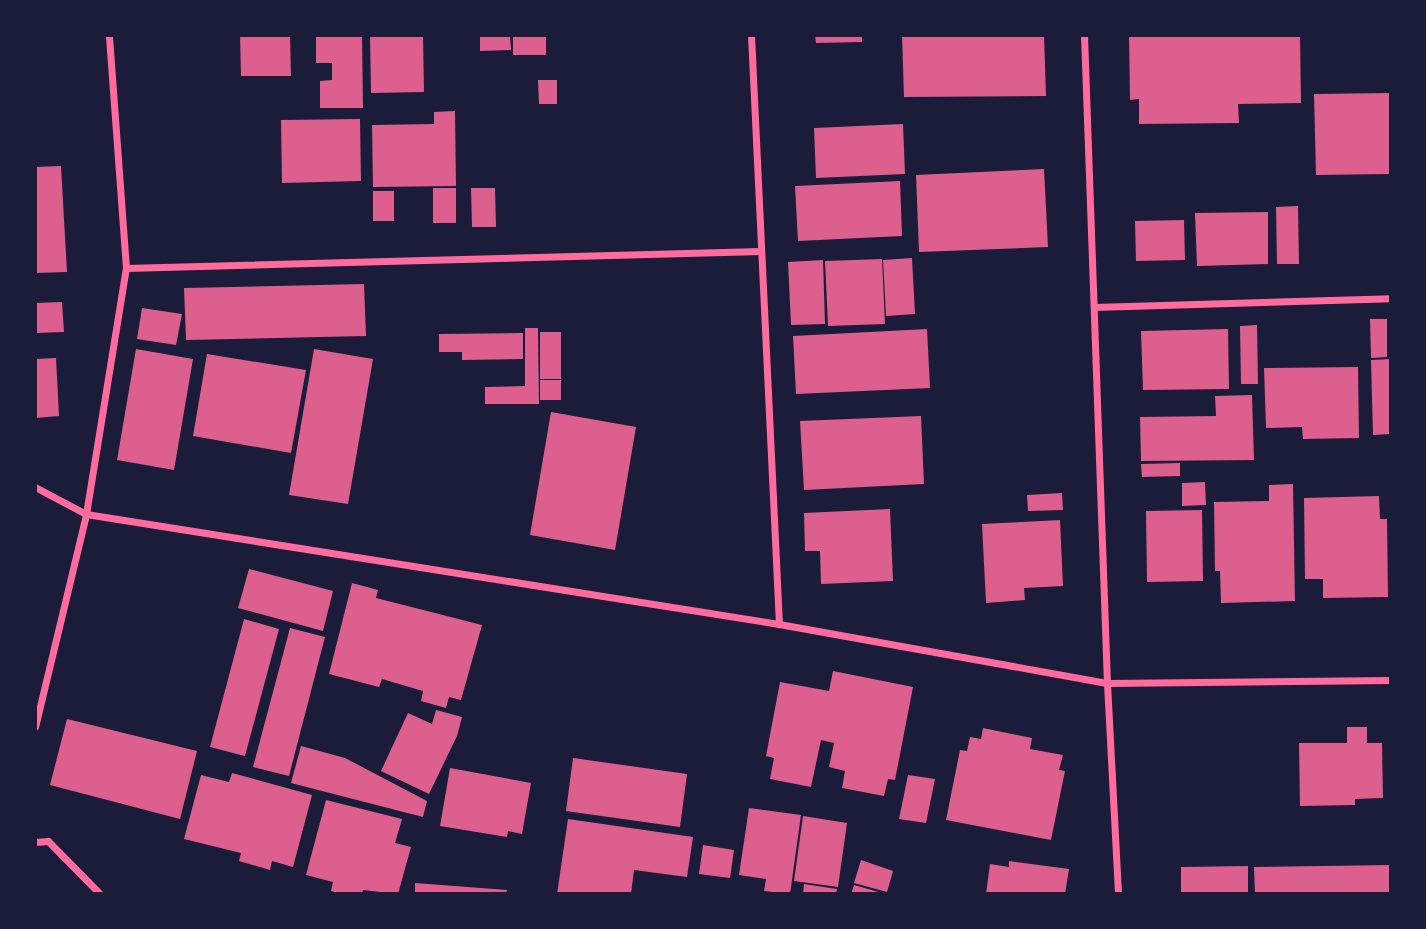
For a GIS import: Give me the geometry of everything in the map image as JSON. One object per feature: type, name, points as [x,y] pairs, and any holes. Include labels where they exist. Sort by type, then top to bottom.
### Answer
[{"type":"street","points":[[35,727],[86,514],[126,268],[109,35]]},
{"type":"street","points":[[751,35],[779,624]]},
{"type":"street","points":[[1084,35],[1107,683],[1118,894]]},
{"type":"street","points":[[126,268],[761,251]]},
{"type":"street","points":[[1094,307],[1391,298]]},
{"type":"street","points":[[35,487],[86,514],[779,624],[1107,683],[1391,680]]},
{"type":"street","points":[[35,842],[48,841],[100,894]]},
{"type":"building","points":[[240,35],[290,35],[291,76],[241,76]]},
{"type":"building","points":[[316,35],[362,35],[363,108],[320,108],[320,81],[332,80],[332,63],[316,63]]},
{"type":"building","points":[[370,35],[423,35],[424,92],[371,93]]},
{"type":"building","points":[[480,35],[510,35],[511,50],[480,51]]},
{"type":"building","points":[[513,35],[546,35],[546,55],[513,55]]},
{"type":"building","points":[[815,35],[862,35],[862,42],[816,43]]},
{"type":"building","points":[[902,35],[1044,35],[1046,96],[904,97]]},
{"type":"building","points":[[1129,35],[1300,35],[1301,103],[1238,104],[1239,123],[1139,124],[1139,99],[1130,100]]},
{"type":"building","points":[[538,80],[557,80],[557,104],[539,104]]},
{"type":"building","points":[[1391,93],[1391,174],[1316,175],[1314,94]]},
{"type":"building","points":[[455,111],[456,186],[373,187],[372,125],[434,124],[434,112]]},
{"type":"building","points":[[360,119],[361,181],[282,183],[281,120]]},
{"type":"building","points":[[903,124],[905,174],[816,178],[814,128]]},
{"type":"building","points":[[61,166],[67,272],[35,273],[35,167]]},
{"type":"building","points":[[1044,169],[1048,247],[919,252],[916,175]]},
{"type":"building","points":[[900,181],[902,236],[798,241],[795,186]]},
{"type":"building","points":[[433,188],[456,188],[456,223],[433,223]]},
{"type":"building","points":[[471,188],[495,188],[496,227],[472,227]]},
{"type":"building","points":[[373,191],[394,191],[394,221],[373,221]]},
{"type":"building","points":[[1298,206],[1299,264],[1277,264],[1276,207]]},
{"type":"building","points":[[1268,212],[1268,264],[1197,266],[1195,213]]},
{"type":"building","points":[[1184,220],[1185,260],[1136,261],[1135,221]]},
{"type":"building","points":[[912,258],[915,314],[886,316],[883,260]]},
{"type":"building","points":[[882,259],[885,324],[828,326],[825,261]]},
{"type":"building","points":[[823,260],[825,324],[791,325],[788,262]]},
{"type":"building","points":[[364,284],[366,336],[186,340],[184,288]]},
{"type":"building","points":[[62,302],[64,332],[35,333],[35,303]]},
{"type":"building","points":[[142,308],[182,314],[176,345],[137,339]]},
{"type":"building","points":[[1370,319],[1387,319],[1387,357],[1371,358]]},
{"type":"building","points":[[1257,325],[1258,384],[1241,384],[1240,326]]},
{"type":"building","points":[[525,328],[538,328],[539,404],[485,404],[485,387],[525,386]]},
{"type":"building","points":[[927,329],[930,388],[796,394],[793,336]]},
{"type":"building","points":[[1228,329],[1229,389],[1143,390],[1141,331]]},
{"type":"building","points":[[540,332],[561,332],[561,379],[540,379]]},
{"type":"building","points":[[523,333],[523,359],[462,360],[462,352],[439,352],[439,334]]},
{"type":"building","points":[[136,349],[193,359],[174,470],[117,460]]},
{"type":"building","points":[[314,349],[373,359],[348,504],[289,495]]},
{"type":"building","points":[[207,354],[306,370],[291,453],[193,436]]},
{"type":"building","points":[[56,358],[59,416],[35,418],[35,359]]},
{"type":"building","points":[[1391,359],[1391,434],[1373,435],[1371,360]]},
{"type":"building","points":[[1358,367],[1359,438],[1303,439],[1302,427],[1266,428],[1264,368]]},
{"type":"building","points":[[540,380],[561,380],[561,400],[540,400]]},
{"type":"building","points":[[1252,395],[1254,460],[1141,461],[1140,417],[1216,416],[1215,396]]},
{"type":"building","points":[[551,412],[636,427],[615,550],[530,535]]},
{"type":"building","points":[[921,416],[924,484],[804,490],[800,421]]},
{"type":"building","points":[[1180,463],[1180,476],[1142,477],[1141,464]]},
{"type":"building","points":[[1205,482],[1206,505],[1182,506],[1182,483]]},
{"type":"building","points":[[1293,484],[1295,601],[1221,603],[1220,571],[1215,571],[1214,502],[1269,501],[1269,485]]},
{"type":"building","points":[[1062,493],[1063,510],[1028,511],[1027,495]]},
{"type":"building","points":[[1379,496],[1380,519],[1387,519],[1388,597],[1323,598],[1323,579],[1305,579],[1304,498]]},
{"type":"building","points":[[890,509],[893,581],[821,584],[820,551],[805,551],[804,513]]},
{"type":"building","points":[[1202,510],[1203,581],[1147,582],[1146,511]]},
{"type":"building","points":[[1060,520],[1063,586],[1024,588],[1025,600],[986,603],[982,524]]},
{"type":"building","points":[[249,569],[333,591],[323,631],[238,608]]},
{"type":"building","points":[[352,583],[378,590],[376,598],[482,625],[461,700],[449,697],[446,708],[421,701],[423,691],[382,679],[379,687],[329,674]]},
{"type":"building","points":[[244,619],[279,629],[245,756],[210,747]]},
{"type":"building","points":[[290,628],[325,637],[289,776],[253,767]]},
{"type":"building","points":[[833,671],[913,687],[895,780],[888,779],[884,796],[842,788],[845,771],[829,767],[834,743],[821,740],[811,787],[770,779],[774,758],[766,756],[780,682],[829,691]]},
{"type":"building","points":[[436,710],[462,717],[457,736],[429,794],[381,771],[408,713],[432,724]]},
{"type":"building","points":[[67,719],[197,751],[180,819],[50,785]]},
{"type":"building","points":[[1347,727],[1367,727],[1367,743],[1382,743],[1383,798],[1355,799],[1355,805],[1300,806],[1299,743],[1347,743]]},
{"type":"building","points":[[983,728],[1032,738],[1030,749],[1063,755],[1059,770],[1065,771],[1051,840],[946,820],[960,750],[967,751],[970,737],[981,739]]},
{"type":"building","points":[[301,746],[345,758],[427,801],[423,817],[291,783]]},
{"type":"building","points":[[573,758],[687,774],[680,827],[566,811]]},
{"type":"building","points":[[450,768],[531,783],[522,834],[508,831],[507,837],[440,826]]},
{"type":"building","points":[[232,773],[312,795],[293,867],[272,861],[270,870],[239,861],[241,853],[184,839],[201,775],[229,782]]},
{"type":"building","points":[[908,775],[935,779],[926,823],[899,819]]},
{"type":"building","points":[[326,800],[402,819],[395,843],[411,847],[398,894],[363,890],[362,894],[341,894],[331,891],[333,882],[306,875]]},
{"type":"building","points":[[749,808],[801,815],[790,894],[764,891],[766,879],[739,875]]},
{"type":"building","points":[[803,816],[847,823],[838,887],[794,881]]},
{"type":"building","points":[[568,819],[693,837],[687,877],[634,870],[631,894],[557,894]]},
{"type":"building","points":[[703,845],[734,850],[730,878],[699,874]]},
{"type":"building","points":[[861,860],[893,871],[887,892],[854,883]]},
{"type":"building","points":[[1009,861],[1069,869],[1065,894],[986,894],[990,864],[1009,867]]},
{"type":"building","points":[[1391,865],[1391,894],[1255,894],[1254,867]]},
{"type":"building","points":[[1248,866],[1248,894],[1181,894],[1181,867]]},
{"type":"building","points":[[415,883],[507,890],[506,894],[415,894]]},
{"type":"building","points":[[804,884],[837,889],[836,894],[803,894]]},
{"type":"building","points":[[854,885],[882,893],[851,894]]}]
